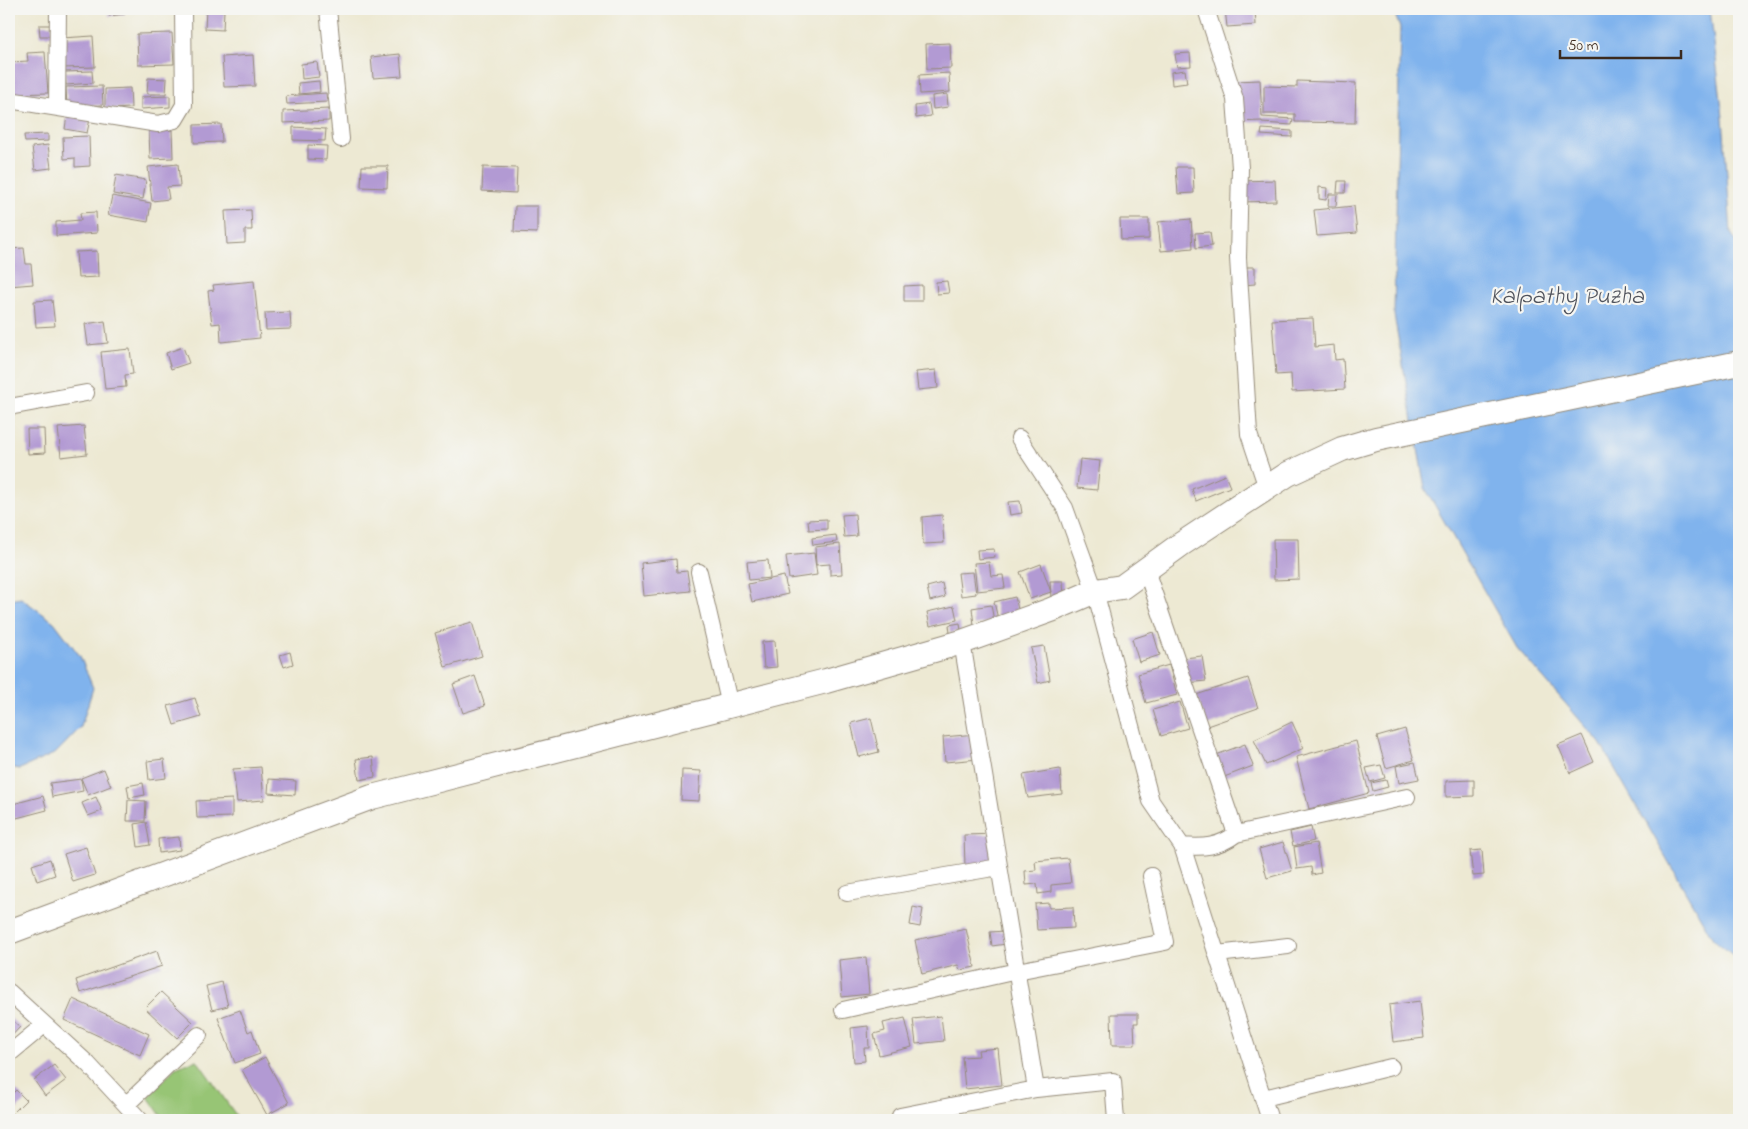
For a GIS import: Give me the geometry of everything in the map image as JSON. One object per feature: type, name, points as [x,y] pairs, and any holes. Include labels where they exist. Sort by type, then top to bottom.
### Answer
[{"type":"main road","points":[[9,932],[372,797],[826,681],[962,642],[1051,610],[1095,591],[1122,587],[1180,545],[1288,474],[1342,449],[1376,439],[1739,363]]},
{"type":"street","points":[[57,107],[58,9]]},
{"type":"street","points":[[9,100],[158,124],[175,120],[184,105],[183,9]]},
{"type":"street","points":[[328,9],[341,139]]},
{"type":"street","points":[[1206,9],[1235,99],[1240,168],[1238,258],[1249,434],[1267,488]]},
{"type":"street","points":[[9,407],[86,393]]},
{"type":"street","points":[[1019,438],[1065,508],[1095,591],[1151,801],[1182,846],[1270,1120]]},
{"type":"street","points":[[1146,570],[1236,834]]},
{"type":"street","points":[[699,572],[730,706]]},
{"type":"street","points":[[962,642],[1036,1089]]},
{"type":"street","points":[[1182,846],[1202,848],[1225,842],[1236,834],[1407,797]]},
{"type":"street","points":[[847,893],[1000,867]]},
{"type":"street","points":[[843,1010],[1017,971],[1165,942],[1151,876]]},
{"type":"street","points":[[1217,954],[1288,946]]},
{"type":"street","points":[[9,992],[88,1064],[140,1120]]},
{"type":"street","points":[[9,1054],[44,1025]]},
{"type":"street","points":[[126,1105],[199,1035]]},
{"type":"street","points":[[1264,1098],[1391,1067]]},
{"type":"street","points":[[900,1120],[900,1116],[1036,1089],[1113,1081],[1116,1120]]},
{"type":"green space","points":[[197,1060],[239,1120],[164,1120],[148,1097],[175,1068]]},
{"type":"water","name":"Kalpathy Puzha","points":[[1393,9],[1710,9],[1723,117],[1731,233],[1739,246],[1739,960],[1713,939],[1600,743],[1517,648],[1425,488],[1394,315],[1400,28]]},
{"type":"water","points":[[21,598],[54,622],[80,656],[93,688],[81,727],[56,753],[20,769],[9,767],[9,600]]},
{"type":"building","points":[[108,9],[124,9],[125,14],[109,16]]},
{"type":"building","points":[[206,9],[224,11],[223,30],[205,29]]},
{"type":"building","points":[[1225,9],[1255,9],[1256,25],[1227,27]]},
{"type":"building","points":[[39,25],[52,25],[52,36],[40,36]]},
{"type":"building","points":[[172,33],[174,64],[138,65],[137,34]]},
{"type":"building","points":[[93,36],[95,67],[63,68],[62,38]]},
{"type":"building","points":[[950,43],[951,68],[927,69],[926,44]]},
{"type":"building","points":[[45,52],[48,93],[12,94],[11,62],[28,61],[27,53]]},
{"type":"building","points":[[1190,53],[1191,66],[1177,67],[1175,54]]},
{"type":"building","points":[[400,54],[402,76],[373,78],[371,57]]},
{"type":"building","points":[[253,55],[255,86],[224,87],[222,57]]},
{"type":"building","points":[[317,62],[319,77],[302,79],[301,64]]},
{"type":"building","points":[[1185,70],[1187,83],[1172,85],[1171,72]]},
{"type":"building","points":[[92,71],[93,83],[66,85],[65,72]]},
{"type":"building","points":[[949,73],[950,92],[920,94],[919,75]]},
{"type":"building","points":[[148,78],[167,79],[166,94],[147,94]]},
{"type":"building","points":[[1260,80],[1262,117],[1293,119],[1292,125],[1262,123],[1262,121],[1236,122],[1234,81]]},
{"type":"building","points":[[319,81],[320,92],[299,94],[298,83]]},
{"type":"building","points":[[1297,81],[1356,83],[1355,123],[1295,122],[1295,114],[1264,114],[1264,86],[1297,87]]},
{"type":"building","points":[[102,86],[103,105],[67,107],[66,87]]},
{"type":"building","points":[[130,88],[131,108],[105,109],[105,89]]},
{"type":"building","points":[[326,93],[327,102],[287,104],[286,96]]},
{"type":"building","points":[[947,94],[948,107],[933,109],[932,96]]},
{"type":"building","points":[[170,96],[170,107],[141,109],[141,97]]},
{"type":"building","points":[[929,104],[931,116],[916,118],[915,106]]},
{"type":"building","points":[[329,109],[329,121],[283,123],[283,111]]},
{"type":"building","points":[[67,115],[90,119],[87,133],[65,129]]},
{"type":"building","points":[[221,124],[222,142],[194,143],[194,125]]},
{"type":"building","points":[[293,127],[326,129],[325,141],[293,140]]},
{"type":"building","points":[[1262,129],[1292,131],[1292,137],[1261,135]]},
{"type":"building","points":[[172,130],[173,158],[150,159],[149,131]]},
{"type":"building","points":[[48,134],[48,141],[25,142],[24,135]]},
{"type":"building","points":[[89,136],[90,166],[75,167],[75,158],[64,159],[63,137]]},
{"type":"building","points":[[48,145],[51,168],[35,170],[32,147]]},
{"type":"building","points":[[308,145],[327,146],[326,160],[308,159]]},
{"type":"building","points":[[178,164],[180,186],[167,187],[169,199],[152,201],[148,167]]},
{"type":"building","points":[[362,166],[388,166],[387,188],[361,187]]},
{"type":"building","points":[[483,167],[517,168],[516,193],[482,191]]},
{"type":"building","points":[[1176,167],[1193,167],[1194,193],[1178,194]]},
{"type":"building","points":[[116,175],[146,180],[143,199],[113,194]]},
{"type":"building","points":[[1275,180],[1276,201],[1242,202],[1241,181]]},
{"type":"building","points":[[1338,181],[1346,181],[1345,193],[1337,193]]},
{"type":"building","points":[[1319,187],[1327,188],[1326,200],[1319,199]]},
{"type":"building","points":[[1329,194],[1337,194],[1336,206],[1328,206]]},
{"type":"building","points":[[112,196],[151,203],[148,222],[108,215]]},
{"type":"building","points":[[515,206],[537,206],[537,233],[514,232]]},
{"type":"building","points":[[1354,206],[1357,233],[1317,236],[1314,210]]},
{"type":"building","points":[[251,210],[252,230],[245,230],[245,243],[227,244],[225,211]]},
{"type":"building","points":[[96,212],[97,233],[56,236],[56,222],[81,220],[80,213]]},
{"type":"building","points":[[1120,219],[1149,219],[1149,239],[1121,240]]},
{"type":"building","points":[[1191,219],[1193,248],[1161,251],[1158,222]]},
{"type":"building","points":[[1210,232],[1212,246],[1196,248],[1195,233]]},
{"type":"building","points":[[24,248],[26,264],[31,264],[33,284],[9,286],[9,249]]},
{"type":"building","points":[[97,251],[98,277],[78,278],[76,252]]},
{"type":"building","points":[[1243,267],[1255,267],[1255,284],[1243,285]]},
{"type":"building","points":[[254,281],[260,338],[221,342],[220,323],[212,324],[208,291],[214,290],[213,285]]},
{"type":"building","points":[[947,281],[949,293],[937,294],[936,282]]},
{"type":"building","points":[[922,285],[922,301],[904,301],[904,286]]},
{"type":"building","points":[[52,300],[55,326],[36,327],[34,301]]},
{"type":"building","points":[[290,312],[291,329],[266,330],[265,313]]},
{"type":"building","points":[[1313,318],[1315,347],[1334,345],[1335,360],[1343,359],[1345,389],[1292,392],[1291,374],[1276,375],[1272,320]]},
{"type":"building","points":[[105,321],[108,343],[88,345],[85,324]]},
{"type":"building","points":[[183,347],[189,363],[171,369],[166,353]]},
{"type":"building","points":[[130,349],[133,374],[125,375],[126,387],[105,389],[101,352]]},
{"type":"building","points":[[936,370],[938,388],[918,390],[916,372]]},
{"type":"building","points":[[84,426],[87,454],[61,457],[58,428]]},
{"type":"building","points":[[27,429],[44,429],[45,453],[28,454]]},
{"type":"building","points":[[1080,459],[1100,461],[1097,490],[1077,488]]},
{"type":"building","points":[[1225,475],[1230,487],[1196,501],[1192,489]]},
{"type":"building","points":[[1020,501],[1022,513],[1010,515],[1008,502]]},
{"type":"building","points":[[855,514],[857,536],[844,537],[842,515]]},
{"type":"building","points":[[942,515],[944,543],[923,544],[922,517]]},
{"type":"building","points":[[827,519],[827,529],[809,530],[808,520]]},
{"type":"building","points":[[836,535],[837,542],[813,545],[812,538]]},
{"type":"building","points":[[1273,539],[1298,539],[1299,579],[1274,580]]},
{"type":"building","points":[[840,544],[842,574],[830,575],[830,564],[816,565],[815,547]]},
{"type":"building","points":[[994,549],[995,557],[978,559],[977,550]]},
{"type":"building","points":[[814,553],[817,575],[789,579],[786,556]]},
{"type":"building","points":[[676,559],[677,572],[687,571],[690,591],[644,596],[641,563]]},
{"type":"building","points":[[768,560],[770,578],[749,580],[747,562]]},
{"type":"building","points":[[989,562],[991,576],[1003,575],[1005,588],[977,591],[974,563]]},
{"type":"building","points":[[1041,564],[1051,592],[1030,599],[1020,572]]},
{"type":"building","points":[[973,572],[976,594],[961,596],[958,573]]},
{"type":"building","points":[[784,576],[788,594],[752,602],[748,584]]},
{"type":"building","points":[[1050,581],[1063,581],[1064,598],[1051,599]]},
{"type":"building","points":[[942,583],[945,597],[930,601],[927,587]]},
{"type":"building","points":[[1015,597],[1019,613],[998,619],[994,602]]},
{"type":"building","points":[[991,605],[994,621],[974,625],[972,608]]},
{"type":"building","points":[[954,606],[957,620],[930,626],[927,612]]},
{"type":"building","points":[[472,622],[482,656],[445,667],[435,633]]},
{"type":"building","points":[[960,623],[961,631],[950,633],[949,625]]},
{"type":"building","points":[[1153,632],[1160,655],[1139,662],[1132,639]]},
{"type":"building","points":[[775,641],[777,667],[764,668],[762,642]]},
{"type":"building","points":[[1044,646],[1050,680],[1038,683],[1031,648]]},
{"type":"building","points":[[290,652],[293,664],[284,667],[280,655]]},
{"type":"building","points":[[1202,656],[1206,681],[1187,683],[1184,658]]},
{"type":"building","points":[[1169,665],[1177,695],[1146,703],[1138,674]]},
{"type":"building","points":[[475,676],[485,706],[463,713],[453,684]]},
{"type":"building","points":[[1248,678],[1258,708],[1207,726],[1196,695]]},
{"type":"building","points":[[195,698],[201,717],[174,725],[168,706]]},
{"type":"building","points":[[1180,702],[1188,728],[1161,736],[1153,710]]},
{"type":"building","points":[[871,718],[879,752],[859,757],[851,723]]},
{"type":"building","points":[[1292,722],[1304,748],[1266,765],[1254,740]]},
{"type":"building","points":[[1405,729],[1414,760],[1386,768],[1377,737]]},
{"type":"building","points":[[976,734],[979,759],[945,762],[943,737]]},
{"type":"building","points":[[1582,735],[1594,762],[1570,773],[1558,745]]},
{"type":"building","points":[[1356,741],[1369,793],[1309,809],[1296,757]]},
{"type":"building","points":[[1245,744],[1253,766],[1219,779],[1211,757]]},
{"type":"building","points":[[373,757],[375,777],[359,780],[356,759]]},
{"type":"building","points":[[164,759],[166,778],[149,780],[147,761]]},
{"type":"building","points":[[1415,762],[1419,779],[1399,783],[1396,766]]},
{"type":"building","points":[[1381,765],[1385,778],[1370,782],[1366,768]]},
{"type":"building","points":[[261,767],[264,800],[237,802],[233,769]]},
{"type":"building","points":[[104,769],[111,786],[88,795],[81,778]]},
{"type":"building","points":[[1060,769],[1062,794],[1028,798],[1023,775]]},
{"type":"building","points":[[682,770],[701,771],[699,801],[681,800]]},
{"type":"building","points":[[81,779],[83,791],[52,797],[50,783]]},
{"type":"building","points":[[269,779],[296,781],[295,795],[268,793]]},
{"type":"building","points":[[1386,780],[1388,787],[1373,791],[1371,783]]},
{"type":"building","points":[[1474,780],[1474,796],[1446,797],[1446,781]]},
{"type":"building","points":[[143,783],[145,795],[129,798],[127,786]]},
{"type":"building","points":[[43,796],[47,810],[9,820],[9,805]]},
{"type":"building","points":[[96,797],[102,811],[88,816],[82,803]]},
{"type":"building","points":[[232,799],[232,817],[197,818],[196,801]]},
{"type":"building","points":[[128,800],[146,801],[145,821],[127,821]]},
{"type":"building","points":[[146,822],[150,845],[138,847],[135,824]]},
{"type":"building","points":[[1311,827],[1314,841],[1293,846],[1290,832]]},
{"type":"building","points":[[997,834],[998,864],[965,866],[964,835]]},
{"type":"building","points":[[179,837],[180,850],[159,853],[158,839]]},
{"type":"building","points":[[1283,842],[1292,871],[1267,878],[1259,849]]},
{"type":"building","points":[[1316,843],[1321,873],[1312,875],[1311,867],[1297,869],[1294,847]]},
{"type":"building","points":[[86,847],[95,875],[73,882],[64,854]]},
{"type":"building","points":[[1482,850],[1484,875],[1473,876],[1470,851]]},
{"type":"building","points":[[1068,858],[1071,883],[1051,885],[1051,892],[1038,894],[1037,884],[1026,885],[1025,871],[1036,870],[1035,861]]},
{"type":"building","points":[[50,859],[55,875],[37,881],[32,865]]},
{"type":"building","points":[[1049,903],[1049,908],[1073,907],[1074,928],[1037,930],[1035,904]]},
{"type":"building","points":[[913,907],[923,909],[920,927],[910,925]]},
{"type":"building","points":[[966,929],[975,967],[960,970],[958,965],[922,974],[915,940]]},
{"type":"building","points":[[1005,931],[1006,944],[992,946],[990,932]]},
{"type":"building","points":[[157,951],[162,966],[80,993],[76,980]]},
{"type":"building","points":[[866,957],[869,994],[842,997],[839,960]]},
{"type":"building","points":[[222,982],[228,1006],[212,1010],[206,986]]},
{"type":"building","points":[[161,992],[193,1022],[177,1038],[145,1008]]},
{"type":"building","points":[[73,999],[149,1034],[140,1055],[64,1020]]},
{"type":"building","points":[[1420,1001],[1424,1038],[1393,1042],[1389,1005]]},
{"type":"building","points":[[240,1010],[248,1032],[252,1030],[260,1054],[235,1063],[218,1018]]},
{"type":"building","points":[[1111,1014],[1138,1014],[1138,1023],[1134,1023],[1135,1045],[1112,1045]]},
{"type":"building","points":[[941,1016],[944,1041],[916,1044],[913,1019]]},
{"type":"building","points":[[9,1017],[20,1027],[9,1039]]},
{"type":"building","points":[[905,1018],[912,1047],[879,1055],[874,1034],[885,1031],[883,1023]]},
{"type":"building","points":[[868,1026],[869,1048],[864,1048],[865,1061],[854,1062],[851,1028]]},
{"type":"building","points":[[998,1048],[1002,1085],[965,1089],[962,1057],[979,1056],[978,1050]]},
{"type":"building","points":[[265,1057],[289,1103],[267,1115],[242,1070]]},
{"type":"building","points":[[54,1065],[66,1080],[45,1096],[34,1080]]},
{"type":"building","points":[[16,1090],[26,1100],[10,1116],[9,1097]]}]
